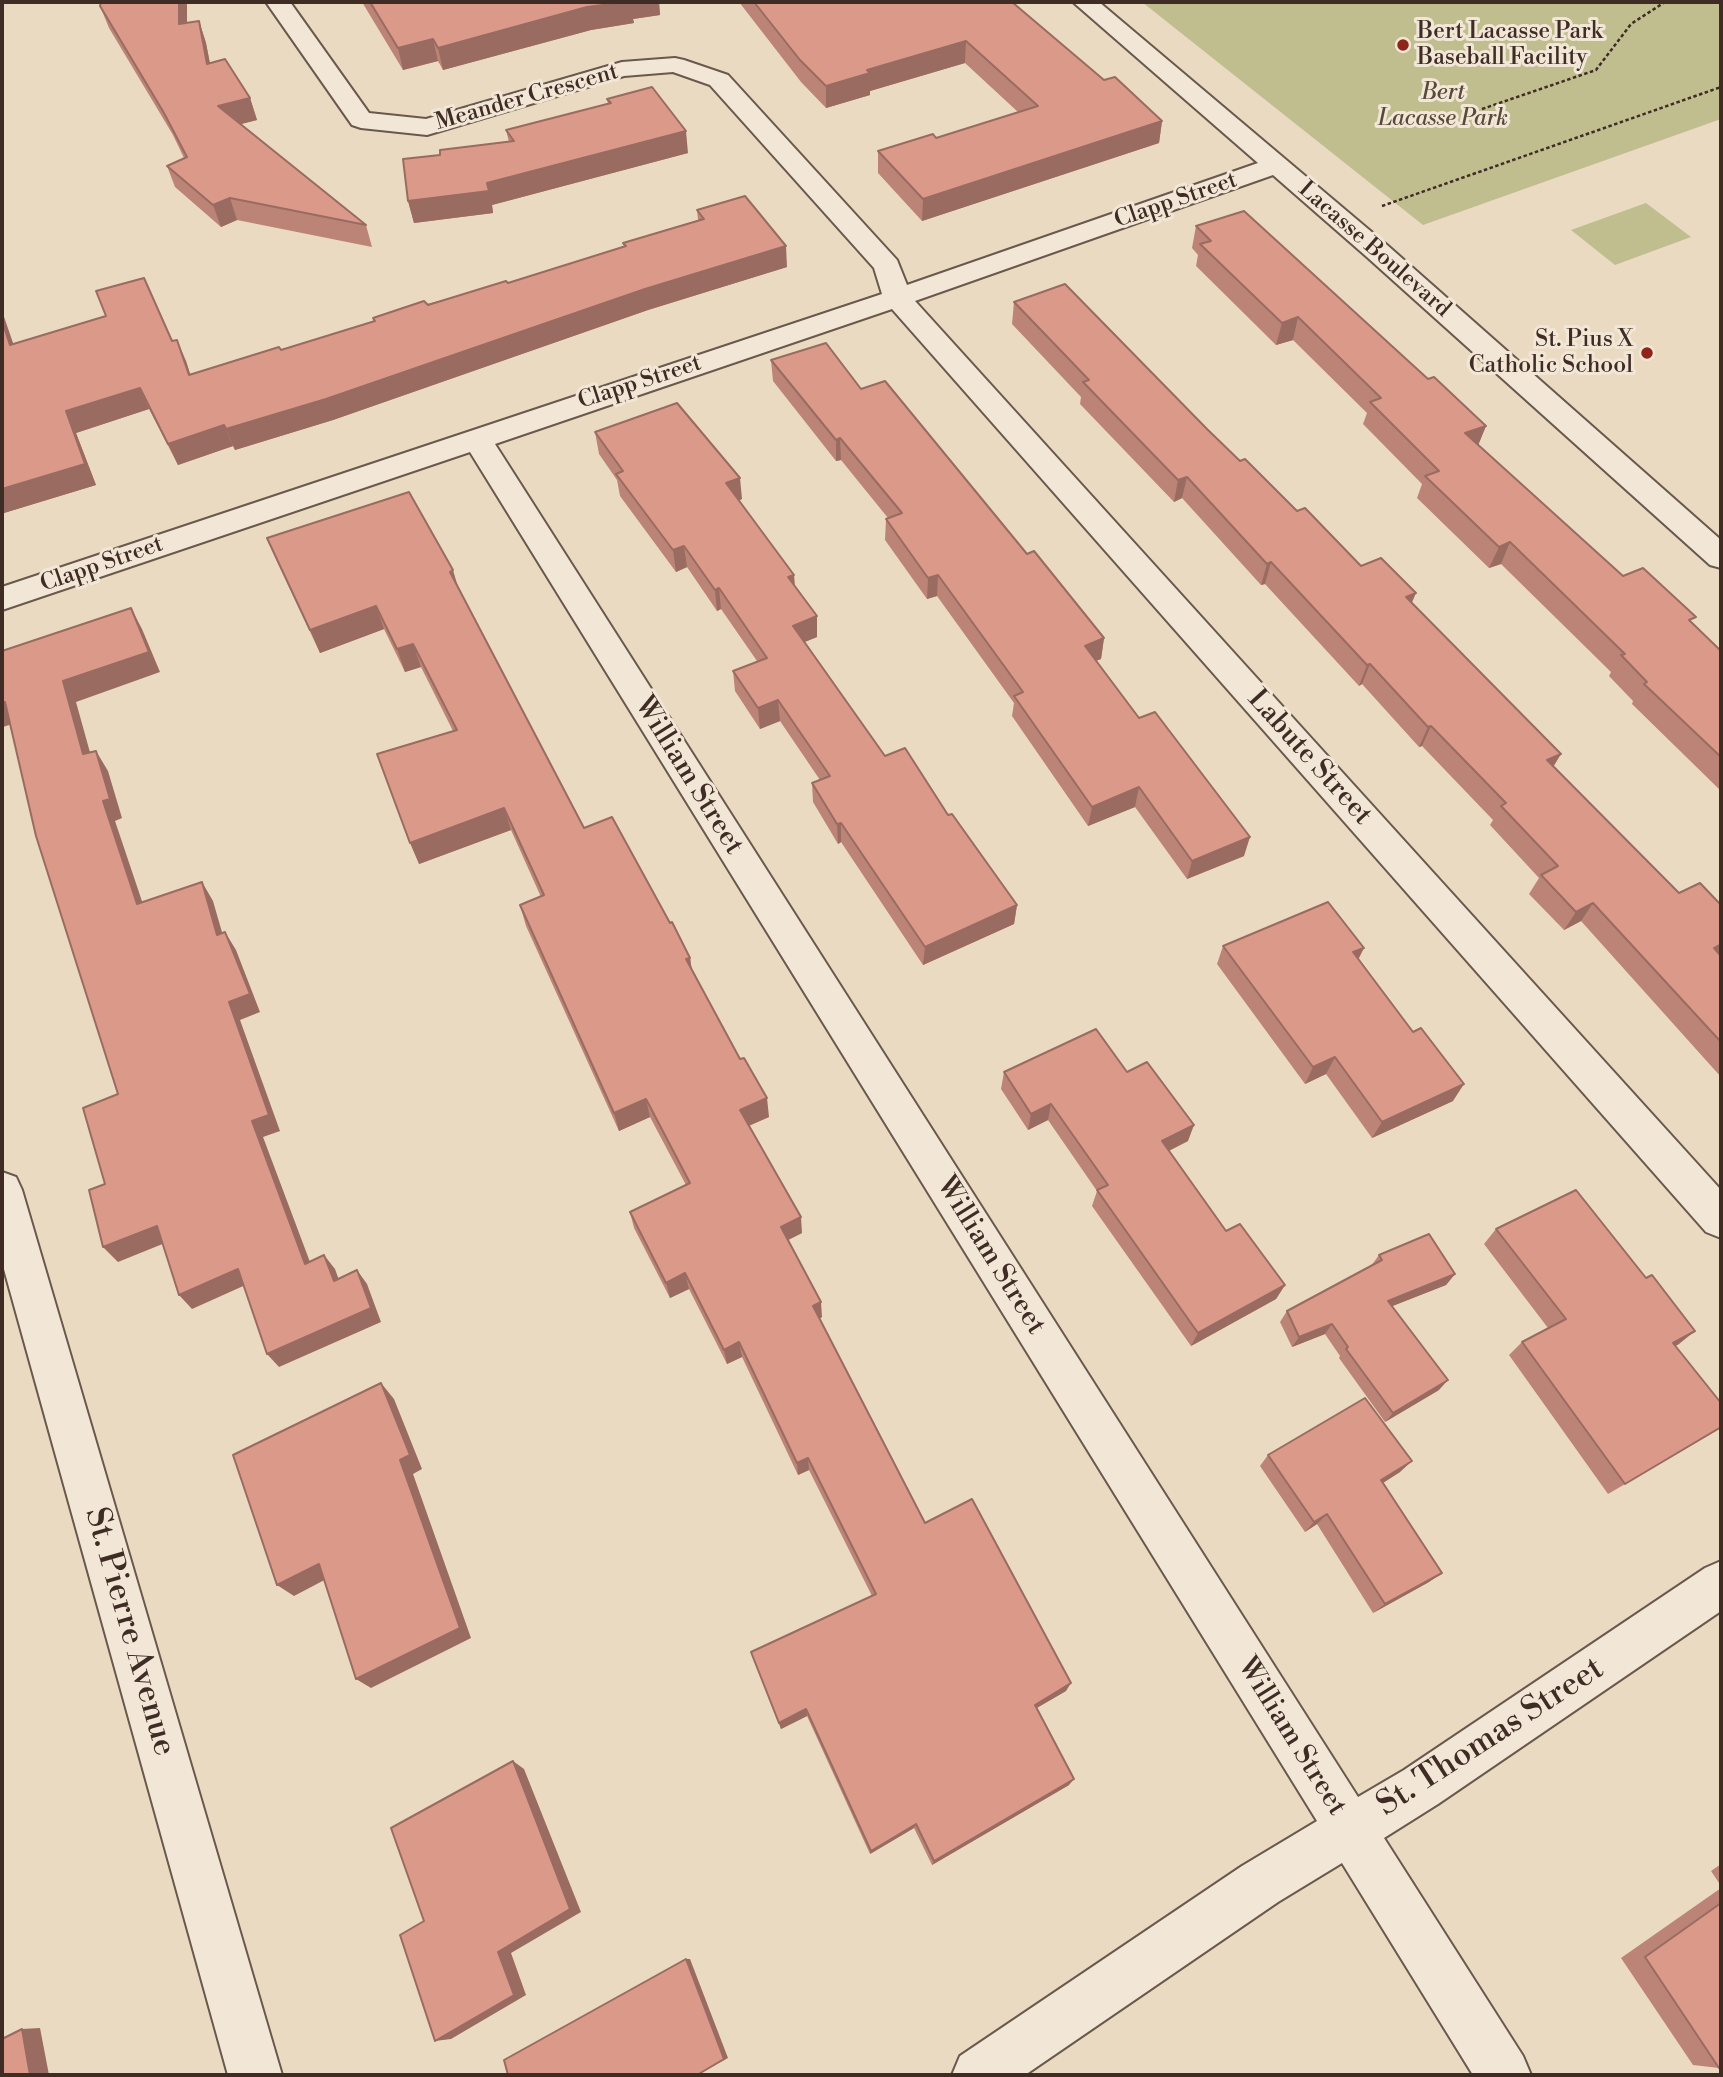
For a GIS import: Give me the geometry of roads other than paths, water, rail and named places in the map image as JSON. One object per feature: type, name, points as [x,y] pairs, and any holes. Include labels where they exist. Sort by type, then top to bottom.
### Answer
[{"type":"street","name":"Meander Crescent","points":[[278,2],[361,120],[427,127],[622,69],[675,65],[719,80],[887,266],[897,298]]},
{"type":"street","name":"Lacasse Boulevard","points":[[1085,2],[1396,268],[1721,557]]},
{"type":"street","name":"Clapp Street","points":[[2,599],[897,298],[1276,166]]},
{"type":"street","name":"Labute Street","points":[[897,298],[1721,1219]]},
{"type":"street","name":"William Street","points":[[475,438],[1504,2075]]},
{"type":"street","name":"St. Pierre Avenue","points":[[2,1190],[256,2075]]},
{"type":"street","name":"St. Thomas Street","points":[[979,2075],[1260,1884],[1431,1780],[1721,1584]]},
{"type":"place","name":"Bert Lacasse Park Baseball Facility","points":[[1403,45]]},
{"type":"place","name":"St. Pius X Catholic School","points":[[1647,353]]},
{"type":"park label","name":"Bert Lacasse Park","points":[[1443,106]]}]
